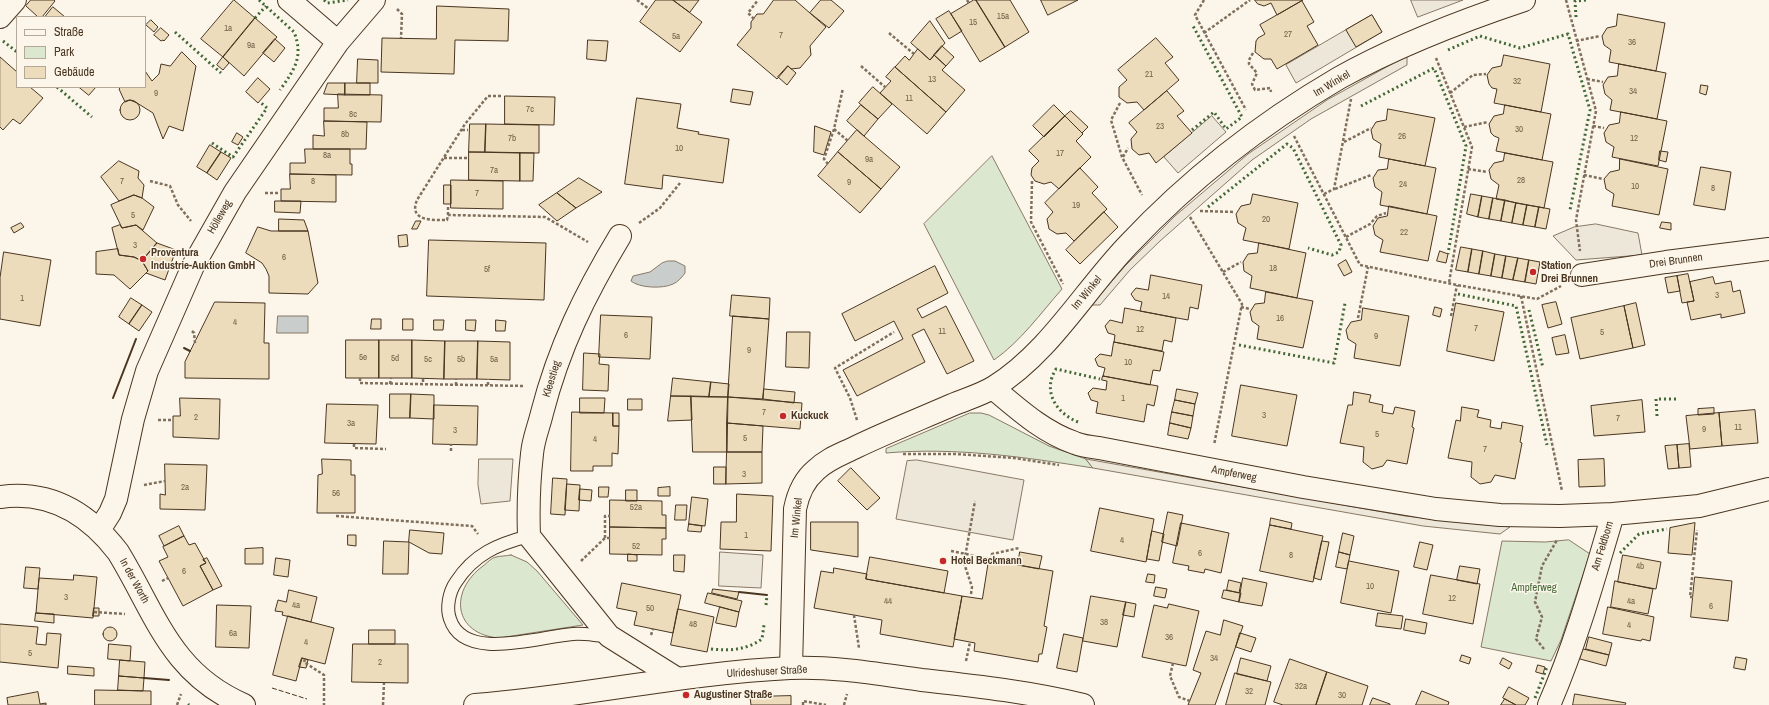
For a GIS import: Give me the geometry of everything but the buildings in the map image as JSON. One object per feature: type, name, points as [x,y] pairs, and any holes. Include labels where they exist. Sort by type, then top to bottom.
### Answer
[{"type":"street","points":[[0,17],[15,0]]},
{"type":"street","points":[[289,0],[338,42]]},
{"type":"street","name":"Im Winkel","points":[[791,668],[794,521],[798,496],[805,483],[818,467],[870,440],[993,388],[1023,366],[1065,320],[1127,245],[1178,196],[1258,132],[1339,78],[1427,35],[1476,16],[1524,0]]},
{"type":"street","name":"Hölleweg","points":[[99,530],[110,513],[116,499],[133,419],[147,371],[192,266],[235,192],[338,42],[384,2]]},
{"type":"street","name":"Kleestieg","points":[[528,536],[532,453],[549,386],[563,346],[577,314],[594,280],[620,236]]},
{"type":"street","name":"Drei Brunnen","points":[[1582,274],[1769,249]]},
{"type":"street","name":"Ampferweg","points":[[993,388],[1040,425],[1076,444],[1436,509],[1500,515],[1560,516],[1613,514]]},
{"type":"street","name":"Am Feldborn","points":[[1548,705],[1563,671],[1576,633],[1613,514],[1699,506],[1769,489]]},
{"type":"street","name":"In der Worth","points":[[0,497],[31,496],[56,501],[78,513],[99,530],[118,552],[162,632],[180,659],[206,682],[244,705]]},
{"type":"street","points":[[528,536],[609,636],[676,678]]},
{"type":"street","name":"Ulrideshuser Straße","points":[[475,705],[524,701],[601,691],[676,678],[791,668],[863,672],[992,688],[1083,705]]},
{"type":"lane","points":[[528,536],[505,542],[490,549],[471,564],[454,585],[449,599],[447,612],[452,626],[460,635],[470,640],[485,644],[500,644],[574,634],[609,636]]},
{"type":"path","points":[[637,0],[649,10]]},
{"type":"path","points":[[754,18],[748,13],[758,0]]},
{"type":"path","points":[[1204,0],[1195,15],[1246,110]]},
{"type":"path","points":[[1204,32],[1250,0]]},
{"type":"path","points":[[1300,147],[1360,265],[1457,285],[1537,298],[1582,274],[1576,220],[1596,111],[1566,0]]},
{"type":"path","points":[[384,2],[402,14],[401,38]]},
{"type":"path","points":[[890,33],[914,54]]},
{"type":"path","points":[[1576,41],[1600,36]]},
{"type":"path","points":[[1253,53],[1249,60],[1249,64],[1257,73],[1252,84],[1255,90],[1270,88],[1274,98]]},
{"type":"path","points":[[1429,59],[1435,56]]},
{"type":"path","points":[[1438,64],[1472,146],[1449,283]]},
{"type":"path","points":[[861,66],[885,87]]},
{"type":"path","points":[[1450,93],[1473,75],[1486,74]]},
{"type":"path","points":[[1334,189],[1351,99],[1339,78]]},
{"type":"path","points":[[1587,79],[1603,82]]},
{"type":"path","points":[[828,164],[824,159],[834,129],[843,88]]},
{"type":"path","points":[[448,206],[447,220],[425,219],[416,212],[414,206],[461,130],[488,96],[502,96]]},
{"type":"path","points":[[1345,103],[1358,96]]},
{"type":"path","points":[[1120,103],[1111,120],[1122,157],[1144,199]]},
{"type":"path","points":[[1464,127],[1488,122]]},
{"type":"path","points":[[1594,126],[1604,128]]},
{"type":"path","points":[[1343,143],[1371,128]]},
{"type":"path","points":[[834,129],[848,141]]},
{"type":"path","points":[[461,130],[468,130]]},
{"type":"path","points":[[1287,139],[1299,131]]},
{"type":"path","points":[[1122,157],[1128,148]]},
{"type":"path","points":[[443,158],[469,158]]},
{"type":"path","points":[[1468,169],[1487,172]]},
{"type":"path","points":[[1324,194],[1371,175]]},
{"type":"path","points":[[1584,175],[1603,179]]},
{"type":"path","points":[[150,181],[170,186],[178,205],[193,223]]},
{"type":"path","points":[[1032,181],[1031,222],[1065,287]]},
{"type":"path","points":[[620,236],[660,208],[680,183]]},
{"type":"path","points":[[1203,206],[1197,211],[1235,212]]},
{"type":"path","points":[[1346,237],[1370,224],[1377,216],[1386,213]]},
{"type":"path","points":[[1184,222],[1194,214]]},
{"type":"path","points":[[448,216],[546,217],[609,255]]},
{"type":"path","points":[[1194,223],[1242,304],[1210,469]]},
{"type":"path","points":[[1223,272],[1241,262]]},
{"type":"path","points":[[1358,318],[1368,267]]},
{"type":"path","points":[[1451,316],[1457,285]]},
{"type":"path","points":[[1521,296],[1562,490],[1557,541],[1542,566],[1535,602],[1542,617],[1536,639],[1542,647]]},
{"type":"path","points":[[1241,307],[1250,309]]},
{"type":"path","points":[[894,332],[835,368],[850,398],[859,428],[883,456],[910,454],[956,454],[1014,458],[1066,466]]},
{"type":"path","points":[[360,378],[360,384],[549,386]]},
{"type":"path","points":[[390,384],[391,378]]},
{"type":"path","points":[[422,379],[423,384]]},
{"type":"path","points":[[456,379],[456,385]]},
{"type":"path","points":[[488,380],[488,385]]},
{"type":"path","points":[[354,444],[354,448],[386,449]]},
{"type":"path","points":[[451,451],[452,444]]},
{"type":"path","points":[[971,594],[972,587],[964,563],[975,501]]},
{"type":"path","points":[[1693,597],[1690,597],[1699,506]]},
{"type":"path","points":[[336,516],[472,526],[490,549]]},
{"type":"path","points":[[605,538],[605,516],[610,516]]},
{"type":"path","points":[[562,579],[605,538],[610,538]]},
{"type":"path","points":[[950,551],[991,559],[992,554],[1019,548]]},
{"type":"path","points":[[854,615],[863,672]]},
{"type":"path","points":[[967,654],[970,642]]},
{"type":"path","points":[[305,659],[304,662],[324,675],[324,705]]},
{"type":"path","points":[[1173,664],[1170,676],[1179,697],[1190,701]]},
{"type":"path","points":[[384,683],[384,705]]},
{"type":"path","points":[[803,705],[803,701],[826,705]]},
{"type":"green space","points":[[992,156],[1062,289],[1022,336],[994,360],[924,224]]},
{"type":"green space","points":[[970,413],[989,415],[1049,446],[1086,459],[1093,468],[1041,460],[964,452],[912,451],[886,453],[886,449]]},
{"type":"green space","name":"Ampferweg","points":[[1569,540],[1590,554],[1561,640],[1551,661],[1481,647],[1502,541],[1545,542]]},
{"type":"green space","points":[[511,555],[527,562],[537,571],[583,625],[499,638],[484,635],[472,629],[465,620],[461,610],[461,599],[465,587],[472,576],[491,559]]},
{"type":"shaded area","points":[[1411,0],[1463,0],[1418,17]]},
{"type":"shaded area","points":[[1372,15],[1382,32],[1296,83],[1286,65]]},
{"type":"shaded area","points":[[1407,56],[1407,65],[1311,119],[1252,160],[1160,241],[1130,270],[1100,305],[1091,305],[1125,266],[1175,216],[1248,154],[1327,100]]},
{"type":"shaded area","points":[[1212,116],[1226,132],[1178,173],[1164,157]]},
{"type":"shaded area","points":[[1596,224],[1638,233],[1642,255],[1576,260],[1553,236],[1574,227]]},
{"type":"shaded area","points":[[675,261],[685,266],[685,273],[675,283],[663,287],[651,287],[640,285],[631,281],[633,276],[650,272],[662,263]]},
{"type":"shaded area","points":[[278,316],[308,316],[308,333],[277,333]]},
{"type":"shaded area","points":[[479,459],[513,459],[510,501],[481,504],[478,485]]},
{"type":"shaded area","points":[[1086,459],[1405,516],[1510,527],[1500,534],[1423,526],[1093,468]]},
{"type":"shaded area","points":[[917,460],[1024,480],[1013,540],[896,519],[907,461]]},
{"type":"shaded area","points":[[720,552],[763,555],[761,588],[719,586]]},
{"type":"hedge","points":[[259,0],[294,32],[297,41],[298,56],[296,63],[290,76],[280,90]]},
{"type":"hedge","points":[[324,0],[327,3],[348,0]]},
{"type":"hedge","points":[[1576,17],[1575,1],[1587,0]]},
{"type":"hedge","points":[[255,18],[266,6]]},
{"type":"hedge","points":[[1192,24],[1242,117],[1226,129],[1214,112],[1192,130]]},
{"type":"hedge","points":[[175,32],[221,73]]},
{"type":"hedge","points":[[1448,50],[1480,36],[1520,48],[1568,34],[1590,110],[1570,210]]},
{"type":"hedge","points":[[3,41],[16,51]]},
{"type":"hedge","points":[[1361,106],[1434,68],[1466,146],[1448,254]]},
{"type":"hedge","points":[[58,88],[92,117]]},
{"type":"hedge","points":[[212,143],[233,157],[267,108],[260,102]]},
{"type":"hedge","points":[[1208,207],[1287,144],[1293,148],[1341,245],[1339,252],[1332,255],[1308,248]]},
{"type":"hedge","points":[[1458,294],[1516,306],[1547,445]]},
{"type":"hedge","points":[[1239,345],[1334,363],[1345,303]]},
{"type":"hedge","points":[[1529,310],[1543,368]]},
{"type":"hedge","points":[[1078,422],[1063,413],[1058,407],[1051,393],[1050,385],[1056,369],[1100,379]]},
{"type":"hedge","points":[[1657,416],[1656,399],[1678,399]]},
{"type":"hedge","points":[[1620,553],[1639,534],[1667,529]]},
{"type":"hedge","points":[[766,605],[767,595]]},
{"type":"hedge","points":[[711,649],[731,650],[744,648],[756,643],[762,639],[764,625]]},
{"type":"hedge","points":[[1535,698],[1547,667]]},
{"type":"fence","points":[[272,688],[307,699]]},
{"type":"wall","points":[[113,398],[136,339]]},
{"type":"wall","points":[[184,348],[190,351]]},
{"type":"wall","points":[[739,592],[767,595]]},
{"type":"wall","points":[[144,678],[169,680]]},
{"type":"place","name":"Proventura Industrie-Auktion GmbH","points":[[143,259]]},
{"type":"place","name":"Station Drei Brunnen","points":[[1533,272]]},
{"type":"place","name":"Kuckuck","points":[[783,416]]},
{"type":"place","name":"Hotel Beckmann","points":[[943,561]]},
{"type":"place","name":"Augustiner Straße","points":[[686,695]]}]
